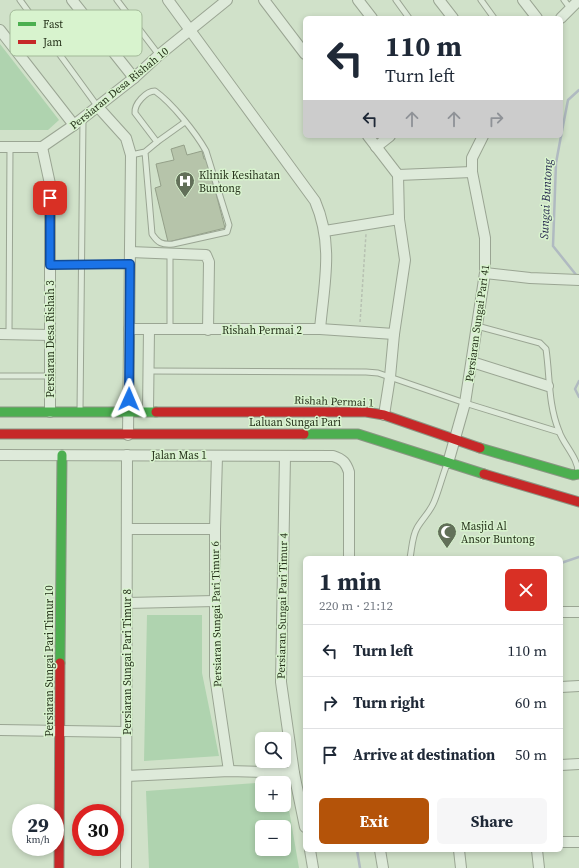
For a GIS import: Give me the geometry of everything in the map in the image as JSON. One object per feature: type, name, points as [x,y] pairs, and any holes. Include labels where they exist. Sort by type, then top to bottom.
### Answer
[{"type":"street","points":[[72,0],[80,10]]},
{"type":"street","points":[[168,0],[316,201],[326,231],[327,250],[320,329]]},
{"type":"street","name":"Persiaran Desa Rishah 10","points":[[42,147],[98,107],[191,30],[217,6],[227,0]]},
{"type":"street","points":[[264,0],[303,51]]},
{"type":"street","points":[[358,0],[370,16]]},
{"type":"street","points":[[439,0],[451,16]]},
{"type":"street","points":[[523,0],[535,16]]},
{"type":"street","points":[[562,16],[567,4],[578,0]]},
{"type":"street","points":[[0,30],[10,43]]},
{"type":"street","points":[[20,56],[74,125]]},
{"type":"street","points":[[117,56],[134,78]]},
{"type":"street","points":[[98,107],[126,138],[131,155],[128,435]]},
{"type":"street","points":[[369,138],[398,175],[399,219],[405,260],[384,415]]},
{"type":"street","points":[[376,147],[387,138]]},
{"type":"street","name":"Persiaran Sungai Pari 41","points":[[448,463],[466,403],[485,273],[485,238],[472,172],[472,158],[482,138]]},
{"type":"street","points":[[5,147],[42,147]]},
{"type":"street","name":"Persiaran Desa Rishah 3","points":[[42,147],[50,184],[50,412]]},
{"type":"street","points":[[398,175],[472,172]]},
{"type":"street","points":[[326,231],[399,219]]},
{"type":"street","points":[[130,252],[202,254],[208,257],[208,330]]},
{"type":"street","points":[[485,273],[579,280]]},
{"type":"street","name":"Rishah Permai 2","points":[[129,329],[320,329],[394,334]]},
{"type":"street","points":[[148,411],[149,330]]},
{"type":"street","points":[[4,334],[50,334]]},
{"type":"street","points":[[472,362],[548,386]]},
{"type":"street","name":"Rishah Permai 1","points":[[0,412],[366,412],[384,415],[455,440],[562,472],[573,475],[578,474]]},
{"type":"street","name":"Laluan Sungai Pari","points":[[0,434],[358,434],[448,463],[579,502]]},
{"type":"street","points":[[0,455],[0,464]]},
{"type":"street","name":"Jalan Mas 1","points":[[0,455],[333,456],[341,458],[346,464],[349,472],[349,556]]},
{"type":"street","name":"Persiaran Sungai Pari Timur 10","points":[[59,868],[62,455]]},
{"type":"street","name":"Persiaran Sungai Pari Timur 8","points":[[126,868],[127,455]]},
{"type":"street","name":"Persiaran Sungai Pari Timur 6","points":[[217,456],[215,529],[215,676],[229,771]]},
{"type":"street","name":"Persiaran Sungai Pari Timur 4","points":[[285,456],[280,682],[294,773],[303,816]]},
{"type":"street","points":[[127,529],[215,529]]},
{"type":"street","points":[[127,603],[215,601]]},
{"type":"street","points":[[563,612],[579,612]]},
{"type":"street","points":[[563,687],[579,686]]},
{"type":"street","points":[[0,730],[127,732]]},
{"type":"street","points":[[563,764],[579,764]]},
{"type":"street","points":[[127,776],[229,771],[294,773]]},
{"type":"street","points":[[563,842],[579,842]]},
{"type":"street","points":[[310,852],[313,868]]},
{"type":"street","points":[[380,852],[383,868]]},
{"type":"street","points":[[459,852],[461,868]]},
{"type":"street","points":[[536,852],[539,868]]},
{"type":"lane","points":[[20,0],[27,10]]},
{"type":"lane","points":[[117,0],[125,10]]},
{"type":"lane","points":[[396,0],[408,16]]},
{"type":"lane","points":[[481,0],[493,16]]},
{"type":"lane","points":[[142,33],[159,55]]},
{"type":"lane","points":[[61,56],[98,107]]},
{"type":"lane","points":[[145,152],[152,234],[157,242],[164,245],[173,244],[227,232],[229,225],[206,151],[186,122],[159,93],[155,91],[149,93],[136,104],[135,113],[157,142]]},
{"type":"lane","points":[[80,413],[83,264],[83,117]]},
{"type":"lane","points":[[131,155],[145,152],[186,122]]},
{"type":"lane","points":[[4,334],[5,147]]},
{"type":"lane","points":[[170,253],[170,330]]},
{"type":"lane","points":[[50,265],[130,264]]},
{"type":"lane","points":[[477,326],[544,345],[546,348],[548,386],[554,415],[559,432],[577,465],[578,474]]},
{"type":"lane","points":[[148,371],[366,372],[390,377],[466,403],[559,432]]},
{"type":"lane","points":[[0,376],[50,376]]},
{"type":"lane","points":[[410,556],[415,534],[435,500],[438,486],[448,463]]},
{"type":"path","points":[[359,332],[367,224]]},
{"type":"green space","points":[[0,44],[59,120],[48,130],[0,130]]},
{"type":"green space","points":[[147,615],[202,615],[202,673],[219,756],[144,761]]},
{"type":"green space","points":[[255,783],[255,812],[289,812],[291,820],[255,820],[255,856],[291,856],[291,822],[299,868],[149,868],[146,791]]},
{"type":"building","points":[[184,145],[187,155],[202,151],[204,159],[207,159],[225,228],[168,242],[155,188],[161,186],[156,164],[174,160],[171,149]]},
{"type":"waterway","name":"Sungai Buntong","points":[[563,126],[568,100],[579,90]]},
{"type":"waterway","name":"Sungai Buntong","points":[[561,138],[556,163],[553,246],[577,276]]},
{"type":"waterway","name":"Sungai Buntong","points":[[579,381],[575,389],[579,397]]},
{"type":"waterway","name":"Sungai Buntong","points":[[563,562],[579,557]]},
{"type":"waterway","name":"Sungai Buntong","points":[[357,852],[360,868]]},
{"type":"traffic: fast","points":[[0,412],[156,412]]},
{"type":"traffic: fast","points":[[304,434],[358,434],[484,474]]},
{"type":"traffic: fast","points":[[480,448],[573,475],[578,474]]},
{"type":"traffic: fast","points":[[60,663],[62,455]]},
{"type":"traffic: jam","points":[[156,412],[366,412],[384,415],[480,448]]},
{"type":"traffic: jam","points":[[0,434],[304,434]]},
{"type":"traffic: jam","points":[[484,474],[579,502]]},
{"type":"traffic: jam","points":[[59,868],[60,663]]},
{"type":"place","name":"Klinik Kesihatan Buntong","points":[[185,198]]},
{"type":"place","name":"Masjid Al Ansor Buntong","points":[[447,549]]},
{"type":"route","points":[[50,198],[50,265],[130,264],[129,399]]}]
